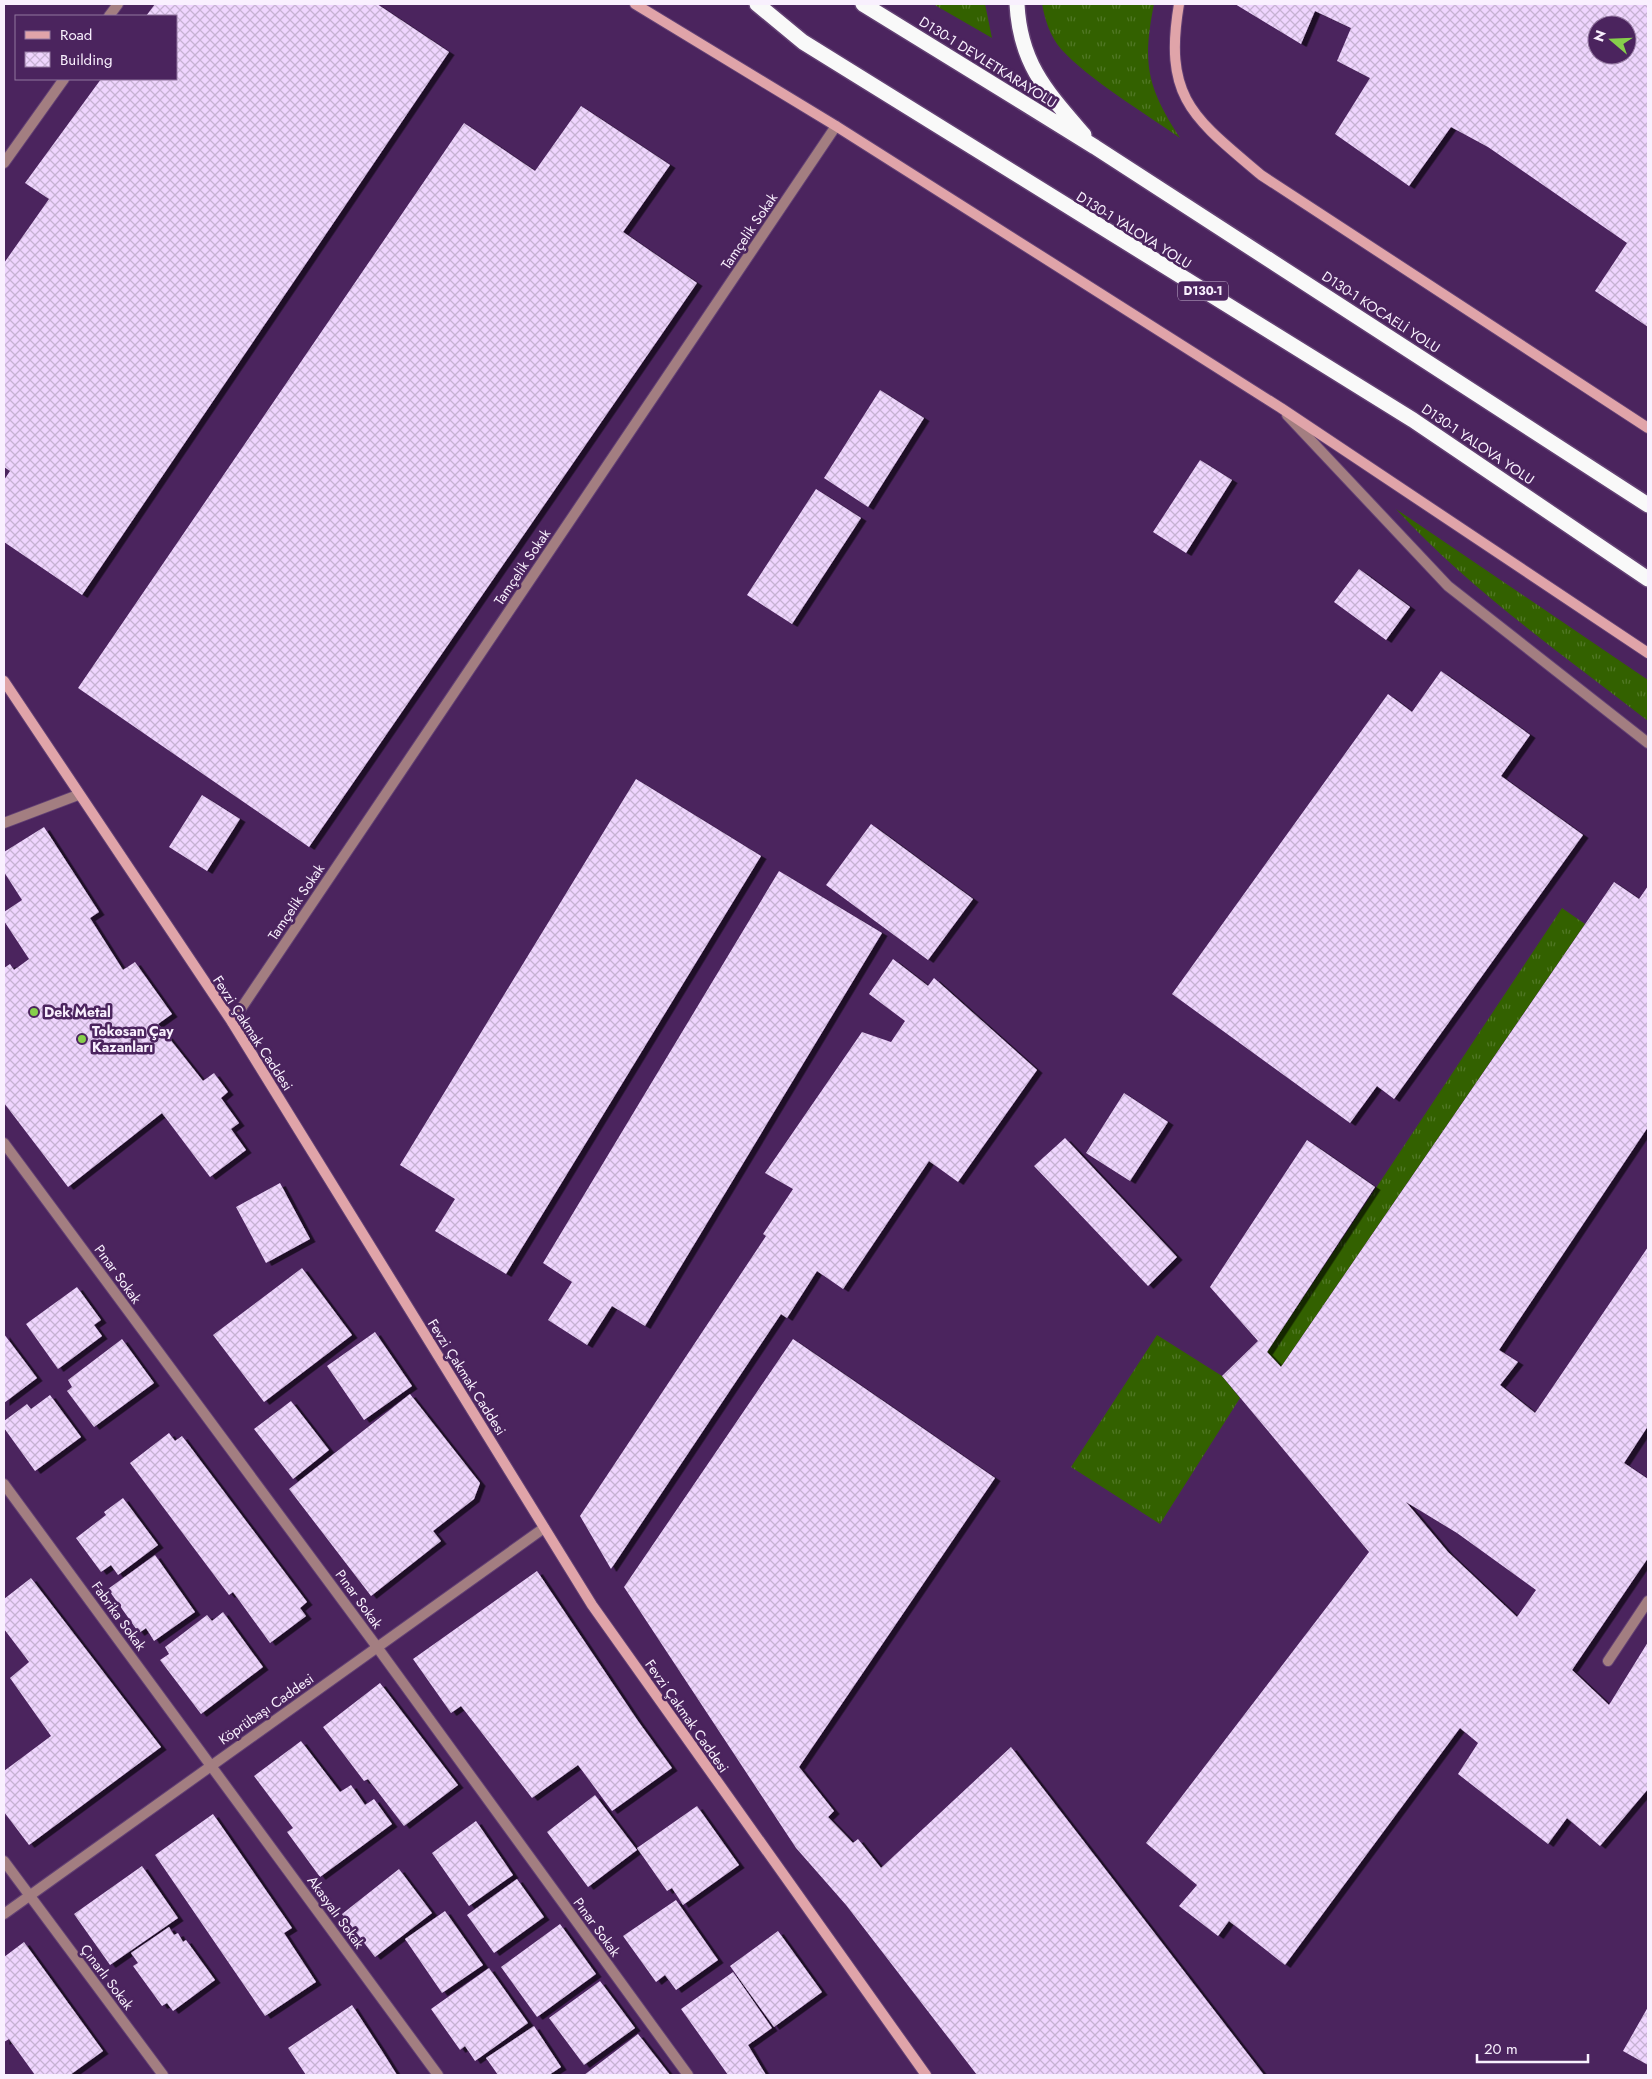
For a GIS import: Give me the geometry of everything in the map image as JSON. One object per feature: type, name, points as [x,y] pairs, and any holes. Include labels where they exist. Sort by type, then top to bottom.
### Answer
[{"type":"highway","name":"D130-1 YALOVA YOLU","points":[[757,4],[803,42],[1413,420],[1648,578]]},
{"type":"highway","name":"D130-1 DEVLETKARAYOLU","points":[[864,4],[1095,147]]},
{"type":"highway","points":[[1017,4],[1023,45],[1044,88],[1095,147]]},
{"type":"highway","name":"D130-1 KOCAELİ YOLU","points":[[1095,147],[1648,505]]},
{"type":"street","points":[[110,15],[118,4]]},
{"type":"street","points":[[635,4],[836,126],[1282,408],[1648,653]]},
{"type":"street","points":[[1180,4],[1174,33],[1174,65],[1184,99],[1206,129],[1261,175],[1648,428]]},
{"type":"street","points":[[4,163],[63,80]]},
{"type":"street","name":"Tamçelik Sokak","points":[[232,1022],[836,126]]},
{"type":"street","points":[[1282,408],[1448,586],[1648,743]]},
{"type":"street","name":"Fevzi Çakmak Caddesi","points":[[4,680],[78,795],[232,1022],[592,1605],[926,2075]]},
{"type":"street","points":[[4,823],[78,795]]},
{"type":"street","name":"Pınar Sokak","points":[[4,1143],[377,1647],[688,2075]]},
{"type":"street","name":"Fabrika Sokak","points":[[4,1484],[211,1765]]},
{"type":"street","name":"Köprübaşı Caddesi","points":[[4,1914],[544,1528]]},
{"type":"street","points":[[1608,1661],[1648,1601]]},
{"type":"street","name":"Akasyalı Sokak","points":[[211,1765],[438,2075]]},
{"type":"street","name":"Çınarlı Sokak","points":[[4,1862],[163,2075]]},
{"type":"green space","points":[[933,4],[985,4],[992,38]]},
{"type":"green space","points":[[1042,4],[1154,4],[1148,43],[1150,74],[1160,104],[1180,138],[1118,96],[1073,61],[1054,39],[1046,22]]},
{"type":"green space","points":[[1396,509],[1648,680],[1648,721],[1486,594],[1454,567]]},
{"type":"green space","points":[[1562,908],[1585,924],[1281,1367],[1267,1352]]},
{"type":"green space","points":[[1157,1335],[1222,1376],[1240,1398],[1160,1524],[1071,1467]]},
{"type":"building","points":[[155,4],[377,4],[449,52],[82,595],[4,542],[4,480],[10,471],[4,467],[4,263],[49,199],[25,183],[100,80],[178,80],[178,15],[147,15]]},
{"type":"building","points":[[1235,4],[1648,4],[1648,327],[1595,291],[1627,243],[1488,147],[1451,127],[1409,186],[1335,134],[1370,78],[1337,61],[1351,28],[1315,11],[1301,44]]},
{"type":"building","points":[[581,106],[670,165],[623,232],[697,283],[309,847],[78,688],[464,123],[535,171]]},
{"type":"building","points":[[880,390],[924,418],[868,507],[824,478]]},
{"type":"building","points":[[1200,460],[1232,480],[1186,553],[1153,532]]},
{"type":"building","points":[[816,489],[861,518],[792,624],[747,595]]},
{"type":"building","points":[[1359,569],[1410,607],[1386,640],[1334,602]]},
{"type":"building","points":[[1441,671],[1530,735],[1501,776],[1583,835],[1394,1099],[1377,1086],[1350,1123],[1172,994],[1388,694],[1412,712]]},
{"type":"building","points":[[636,779],[761,856],[506,1274],[435,1231],[455,1199],[400,1165]]},
{"type":"building","points":[[202,795],[240,819],[207,871],[169,847]]},
{"type":"building","points":[[871,824],[973,899],[928,960],[826,885]]},
{"type":"building","points":[[44,827],[99,912],[90,918],[123,970],[135,962],[172,1014],[158,1024],[203,1081],[214,1073],[228,1092],[221,1098],[239,1123],[231,1129],[246,1150],[210,1177],[162,1113],[68,1187],[4,1103],[4,968],[10,964],[14,970],[29,959],[4,921],[4,912],[22,900],[4,872],[4,852]]},
{"type":"building","points":[[779,871],[882,933],[645,1326],[612,1306],[587,1345],[548,1320],[572,1282],[543,1263]]},
{"type":"building","points":[[1614,882],[1639,899],[1648,886],[1648,1127],[1499,1350],[1518,1362],[1500,1385],[1535,1413],[1648,1247],[1648,1426],[1624,1463],[1648,1479],[1648,1558],[1572,1670],[1609,1705],[1648,1642],[1648,1789],[1600,1846],[1567,1818],[1548,1844],[1458,1774],[1478,1743],[1460,1728],[1285,1965],[1229,1921],[1218,1936],[1179,1906],[1197,1885],[1146,1843],[1369,1552],[1222,1376],[1258,1341],[1210,1287],[1307,1140],[1375,1187],[1267,1352],[1281,1367]],"holes":[[[1406,1502],[1457,1533],[1536,1590],[1517,1617],[1448,1552]]]},
{"type":"building","points":[[893,959],[928,986],[934,978],[1037,1070],[958,1182],[929,1161],[843,1289],[817,1271],[787,1318],[781,1314],[611,1569],[580,1516],[766,1236],[763,1234],[793,1189],[765,1173],[862,1032],[891,1042],[905,1021],[869,994]]},
{"type":"building","points":[[1124,1093],[1168,1122],[1130,1181],[1086,1153]]},
{"type":"building","points":[[1065,1138],[1177,1257],[1148,1286],[1034,1166]]},
{"type":"building","points":[[280,1183],[310,1239],[266,1263],[236,1207]]},
{"type":"building","points":[[302,1268],[352,1335],[264,1402],[213,1335]]},
{"type":"building","points":[[77,1287],[101,1320],[94,1325],[102,1336],[58,1369],[26,1324]]},
{"type":"building","points":[[375,1332],[412,1386],[364,1420],[327,1366]]},
{"type":"building","points":[[4,1334],[37,1378],[4,1403]]},
{"type":"building","points":[[122,1339],[154,1383],[94,1427],[67,1391],[72,1387],[68,1380]]},
{"type":"building","points":[[793,1339],[995,1478],[799,1767],[834,1811],[828,1817],[853,1843],[858,1839],[881,1868],[1011,1747],[1264,2075],[977,2075],[846,1905],[796,1848],[624,1587]]},
{"type":"building","points":[[410,1394],[480,1483],[474,1499],[433,1531],[441,1541],[371,1596],[289,1489]]},
{"type":"building","points":[[50,1395],[81,1437],[35,1471],[4,1428],[4,1421],[27,1404],[31,1409]]},
{"type":"building","points":[[291,1401],[329,1450],[293,1479],[254,1429]]},
{"type":"building","points":[[169,1433],[175,1441],[182,1436],[307,1602],[300,1608],[306,1616],[270,1643],[233,1592],[229,1595],[130,1463]]},
{"type":"building","points":[[123,1498],[158,1545],[118,1575],[111,1565],[101,1572],[76,1538],[106,1515],[104,1512]]},
{"type":"building","points":[[155,1555],[195,1612],[154,1641],[146,1628],[139,1633],[108,1589]]},
{"type":"building","points":[[537,1571],[672,1768],[612,1811],[578,1765],[532,1798],[461,1706],[451,1713],[413,1659]]},
{"type":"building","points":[[31,1578],[161,1747],[29,1845],[4,1812],[4,1771],[51,1736],[10,1678],[29,1662],[4,1629],[4,1599]]},
{"type":"building","points":[[223,1612],[263,1667],[201,1714],[160,1660],[169,1654],[165,1647],[207,1615],[212,1621]]},
{"type":"building","points":[[380,1683],[458,1785],[404,1826],[368,1779],[364,1781],[323,1727]]},
{"type":"building","points":[[301,1741],[340,1792],[351,1785],[365,1805],[374,1799],[392,1824],[320,1877],[287,1832],[293,1828],[254,1776]]},
{"type":"building","points":[[595,1795],[637,1850],[588,1887],[547,1832]]},
{"type":"building","points":[[697,1806],[739,1865],[683,1905],[672,1888],[667,1891],[637,1848]]},
{"type":"building","points":[[213,1814],[292,1928],[284,1933],[316,1982],[265,2016],[155,1855]]},
{"type":"building","points":[[476,1821],[513,1875],[469,1906],[432,1853]]},
{"type":"building","points":[[142,1866],[178,1918],[110,1965],[74,1914]]},
{"type":"building","points":[[399,1869],[432,1913],[375,1957],[342,1914]]},
{"type":"building","points":[[517,1879],[544,1917],[494,1953],[467,1915]]},
{"type":"building","points":[[676,1900],[718,1960],[676,1990],[665,1975],[656,1982],[623,1936]]},
{"type":"building","points":[[445,1911],[483,1965],[442,1993],[405,1939]]},
{"type":"building","points":[[560,1924],[596,1974],[537,2017],[501,1967]]},
{"type":"building","points":[[169,1927],[174,1935],[178,1933],[183,1942],[186,1940],[215,1980],[173,2011],[167,2003],[162,2006],[133,1966],[138,1963],[131,1953]]},
{"type":"building","points":[[778,1931],[822,1992],[774,2027],[730,1966]]},
{"type":"building","points":[[24,1942],[103,2051],[70,2075],[35,2075],[9,2039],[4,2042],[4,1957]]},
{"type":"building","points":[[489,1968],[528,2023],[475,2061],[465,2046],[460,2050],[431,2009]]},
{"type":"building","points":[[733,1972],[772,2028],[748,2045],[766,2075],[728,2075],[681,2009]]},
{"type":"building","points":[[600,1981],[635,2028],[584,2065],[549,2018]]},
{"type":"building","points":[[352,2005],[397,2075],[306,2075],[288,2048]]},
{"type":"building","points":[[1648,2007],[1648,2065],[1623,2051]]},
{"type":"building","points":[[534,2026],[561,2067],[549,2075],[498,2075],[486,2058]]},
{"type":"building","points":[[638,2034],[670,2075],[584,2075]]},
{"type":"place","name":"Dek Metal","points":[[34,1012]]},
{"type":"place","name":"Tokosan Çay Kazanları","points":[[82,1039]]}]
